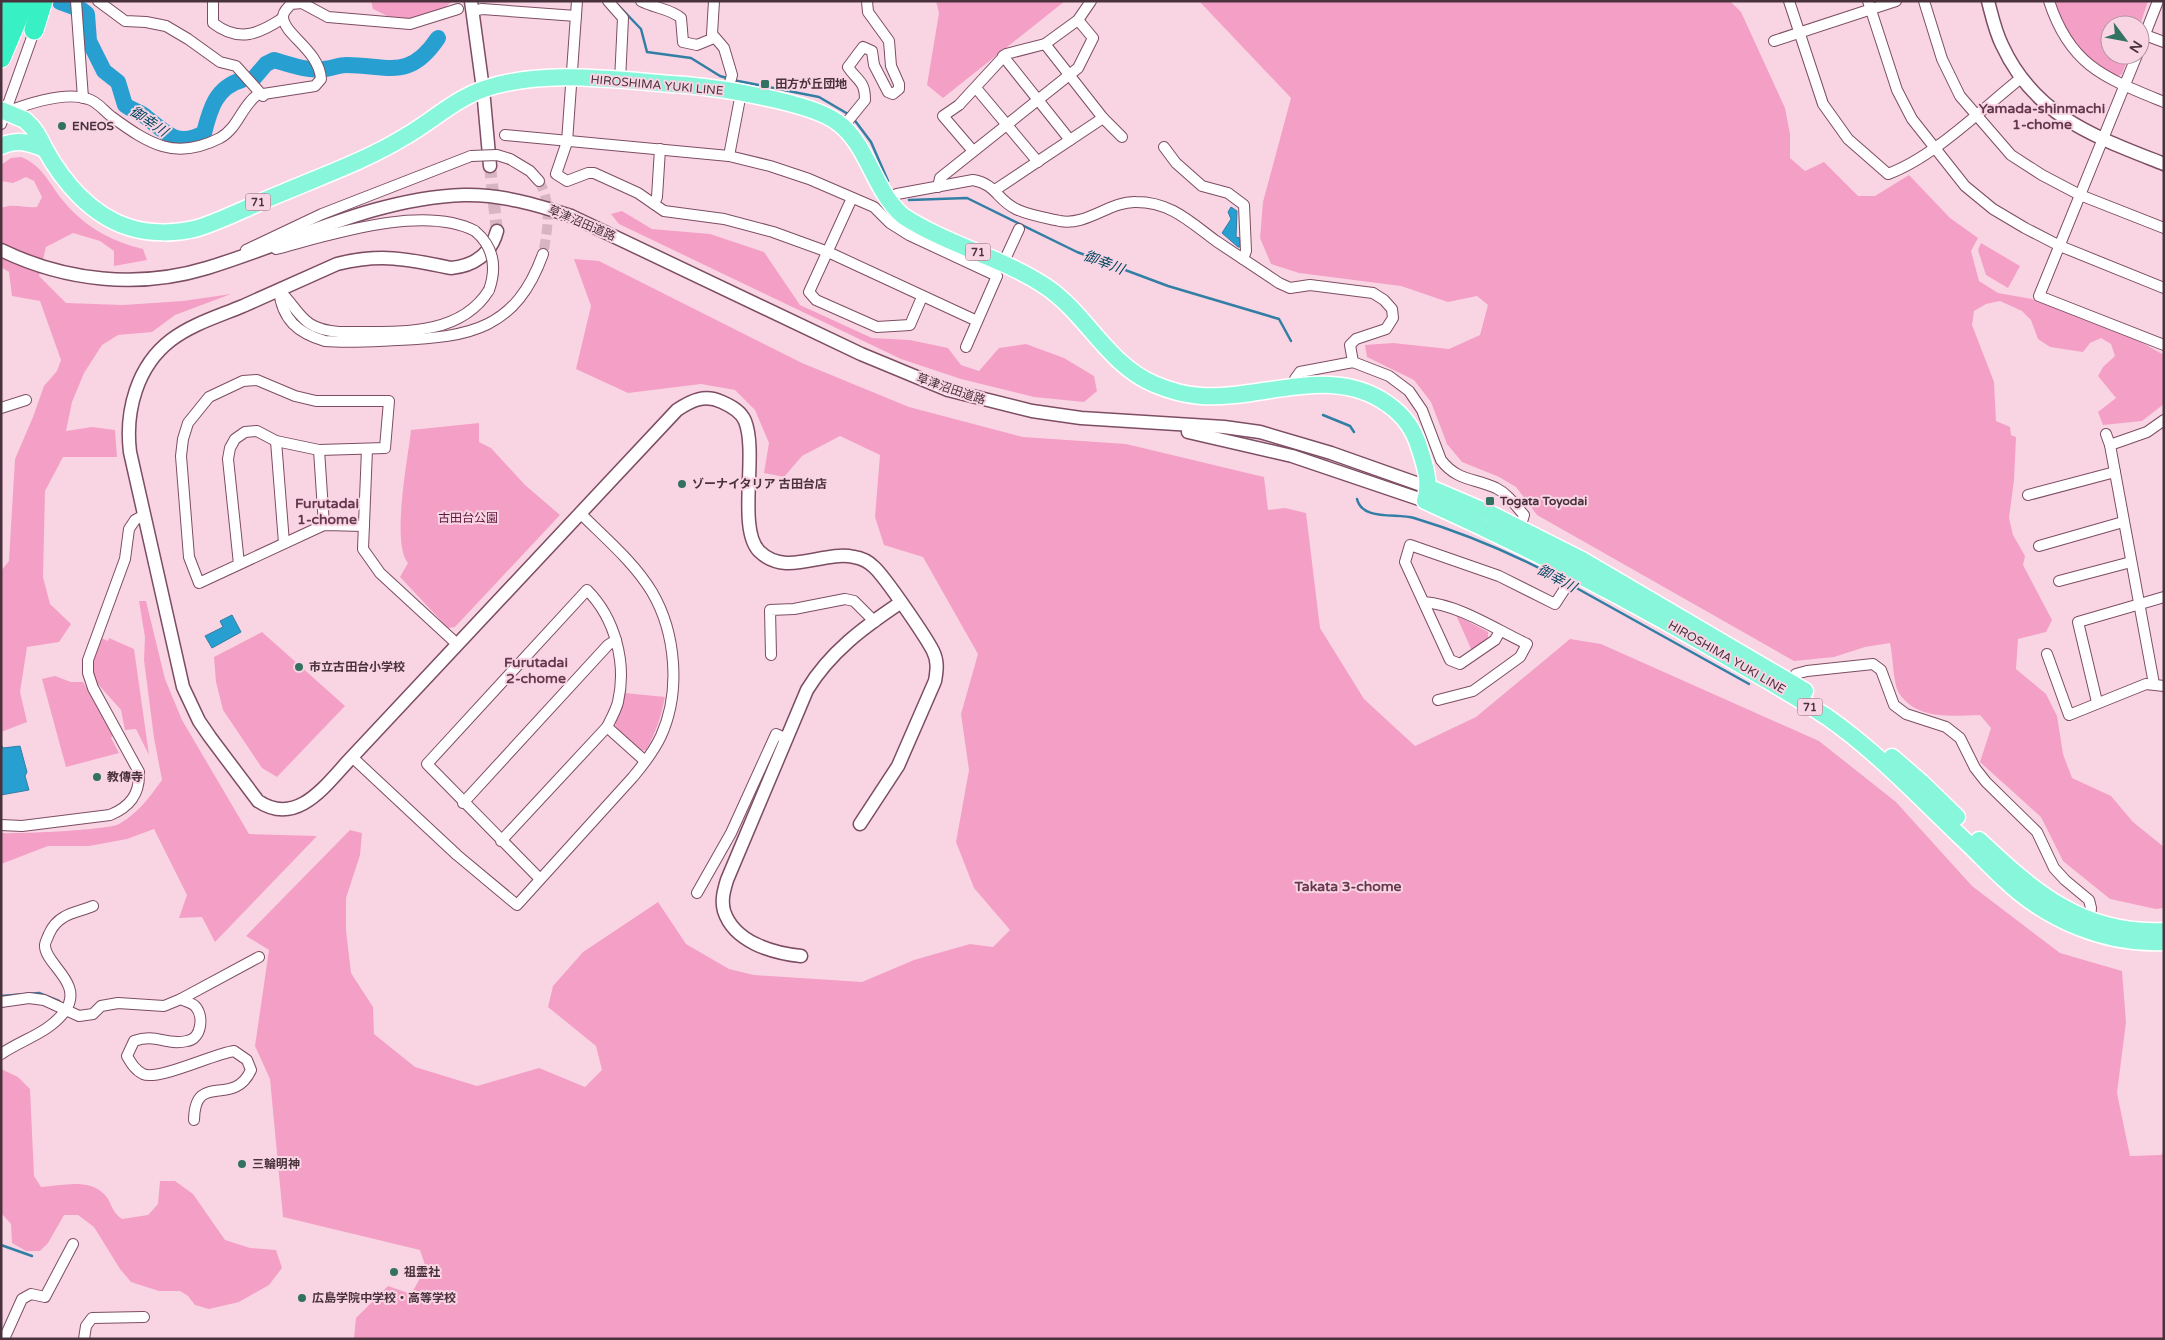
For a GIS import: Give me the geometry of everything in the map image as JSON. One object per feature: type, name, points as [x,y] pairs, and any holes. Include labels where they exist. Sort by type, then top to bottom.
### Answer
[{"type":"highway","points":[[1,21],[9,1]]},
{"type":"highway","points":[[1,58],[25,1]]},
{"type":"highway","points":[[34,30],[42,1]]},
{"type":"main road","name":"HIROSHIMA YUKI LINE","points":[[3,116],[25,120],[32,127],[68,183],[103,215],[128,227],[161,232],[196,228],[363,158],[408,136],[447,108],[483,89],[511,83],[573,78],[620,81],[734,92],[817,110],[843,127],[857,143],[886,198],[894,208],[909,220],[1002,263],[1044,286],[1077,314],[1117,360],[1132,372],[1154,384],[1202,396],[1243,394],[1295,386],[1338,385],[1354,387],[1382,399],[1406,421],[1417,440],[1427,495]]},
{"type":"main road","points":[[1,146],[22,141],[45,149]]},
{"type":"main road","name":"HIROSHIMA YUKI LINE","points":[[1427,495],[1520,528],[1579,566],[1841,715],[1922,782],[2012,870],[2043,896],[2068,911],[2114,927],[2149,932],[2164,931]]},
{"type":"main road","name":"HIROSHIMA YUKI LINE","points":[[1427,495],[1487,528],[1579,566]]},
{"type":"main road","name":"HIROSHIMA YUKI LINE","points":[[1787,686],[1870,751],[2006,882],[2035,905],[2073,926],[2111,938],[2147,943],[2164,942]]},
{"type":"street","points":[[3,116],[34,30],[49,1]]},
{"type":"street","points":[[98,1],[126,21],[166,26],[220,62],[236,66],[250,79],[263,96]]},
{"type":"street","points":[[213,1],[213,22],[223,30],[253,35],[283,18]]},
{"type":"street","points":[[577,1],[567,142],[556,174],[560,178],[567,181],[588,173],[594,173],[638,193],[664,211],[724,219],[773,232],[828,252],[977,321]]},
{"type":"street","points":[[641,1],[656,9],[675,13],[681,18],[683,42],[697,45],[714,38]]},
{"type":"street","points":[[714,1],[712,34],[724,48],[732,75],[734,92],[729,156]]},
{"type":"street","points":[[713,15],[718,10],[720,1]]},
{"type":"street","points":[[843,127],[865,100],[860,79],[852,74],[848,67],[862,47],[872,51],[874,65],[888,92],[893,94],[899,89],[899,84],[891,66],[889,41],[868,12],[867,1]]},
{"type":"street","points":[[972,151],[943,116],[960,105],[1003,56],[1045,44],[1078,20],[1091,1]]},
{"type":"street","points":[[1790,1],[1823,104],[1848,140],[1888,174],[1907,167],[1934,148],[2021,78]]},
{"type":"street","points":[[1774,41],[1869,5],[1896,1]]},
{"type":"street","points":[[1924,1],[1942,60],[1960,96],[2011,155],[2042,175],[2080,195],[2164,228]]},
{"type":"street","points":[[1988,1],[2001,43],[2021,78],[2047,107],[2061,117],[2102,139],[2164,164]]},
{"type":"street","points":[[2049,1],[2060,33],[2078,55],[2101,74],[2123,86],[2164,102]]},
{"type":"street","points":[[2150,22],[2158,1]]},
{"type":"street","points":[[609,2],[622,18],[620,81]]},
{"type":"street","points":[[3,116],[29,103],[76,97],[90,99],[130,130],[161,147],[172,150],[188,149],[219,138],[231,131],[250,100],[257,96],[315,86],[321,79],[320,70],[283,18],[284,11],[291,4],[302,3],[328,17],[410,24],[458,9]]},
{"type":"street","points":[[77,5],[83,98]]},
{"type":"street","points":[[1869,5],[1897,90],[1912,119],[1965,186],[1993,210],[2060,246],[2164,288]]},
{"type":"street","points":[[490,166],[483,89],[472,6],[482,9],[576,16]]},
{"type":"street","points":[[938,187],[940,178],[1005,124],[1078,68],[1093,38],[1078,20]]},
{"type":"street","points":[[2150,37],[2164,42]]},
{"type":"street","points":[[1045,44],[1103,118],[1122,137]]},
{"type":"street","points":[[1003,56],[1036,100],[1070,140]]},
{"type":"street","points":[[2132,65],[2040,296],[2164,345]]},
{"type":"street","points":[[976,88],[1038,162]]},
{"type":"street","points":[[995,190],[1103,118]]},
{"type":"street","points":[[506,135],[729,156],[809,179],[874,208],[890,223],[909,235],[998,273],[966,347]]},
{"type":"street","points":[[1164,147],[1176,163],[1202,186],[1228,193],[1244,205],[1246,251],[1243,259]]},
{"type":"street","points":[[654,204],[658,198],[660,149]]},
{"type":"street","points":[[206,268],[322,214],[472,156],[491,155],[510,159],[530,171],[539,181]]},
{"type":"street","points":[[886,198],[973,180],[984,182],[1017,210],[1062,221],[1076,220],[1115,206],[1136,202],[1167,208],[1184,215],[1243,259],[1290,288],[1310,285],[1374,293],[1384,300],[1392,309],[1393,318],[1386,329],[1356,339],[1350,345],[1353,362]]},
{"type":"street","name":"草津沼田道路","points":[[1,250],[46,270],[90,278],[124,280],[153,278],[206,268],[364,212],[399,202],[466,195],[501,197],[571,216],[861,354],[948,390],[1032,412],[1146,424],[1224,427],[1260,432],[1331,453],[1427,495]]},
{"type":"street","points":[[852,198],[809,292],[816,300],[876,327],[910,325],[922,297]]},
{"type":"street","points":[[206,268],[369,226],[397,222],[437,221],[463,225],[475,231],[488,245],[493,255],[494,269],[490,290],[476,307],[465,316],[439,326],[420,330],[325,331],[303,320],[279,290]]},
{"type":"street","points":[[1007,255],[1019,229]]},
{"type":"street","points":[[497,231],[489,250],[471,264],[460,267],[452,268],[381,256],[337,264],[188,329],[162,348],[146,370],[131,403],[128,436],[183,687],[199,720],[252,794],[268,807],[279,810],[299,808],[309,802],[677,410],[694,399],[715,398],[734,407],[744,420],[748,439],[750,529],[758,550],[782,564],[842,556],[863,560],[875,568],[933,651],[937,666],[935,680],[898,766],[860,824]]},
{"type":"street","points":[[279,290],[280,305],[294,325],[302,332],[319,339],[339,342],[447,338],[482,327],[513,305],[530,284],[543,254]]},
{"type":"street","points":[[1295,386],[1295,379],[1300,372],[1353,362],[1389,376],[1409,391],[1422,410],[1441,460],[1446,466],[1465,479],[1495,488],[1506,495],[1524,515],[1520,528]]},
{"type":"street","points":[[239,564],[230,478],[230,448],[235,439],[245,432],[257,431],[276,441],[319,450],[386,448],[389,400],[316,401],[295,396],[257,380],[244,381],[209,397],[188,423],[183,440],[181,456],[189,557],[198,583],[324,525],[364,526]]},
{"type":"street","points":[[1,408],[26,400]]},
{"type":"street","points":[[2110,444],[2147,432],[2164,420]]},
{"type":"street","points":[[2047,654],[2069,715],[2097,702],[2146,684],[2159,685],[2139,605],[2110,444],[2106,434]]},
{"type":"street","points":[[276,441],[284,543]]},
{"type":"street","points":[[367,449],[363,549],[380,573],[457,644]]},
{"type":"street","points":[[319,450],[324,525]]},
{"type":"street","points":[[2028,495],[2115,472]]},
{"type":"street","points":[[352,757],[457,855],[517,905],[633,778],[661,736],[668,714],[672,690],[672,664],[666,625],[651,591],[640,576],[580,513]]},
{"type":"street","points":[[1,825],[22,826],[110,815],[123,810],[139,786],[139,772],[93,688],[88,673],[88,660],[125,559],[129,528],[135,520],[144,515]]},
{"type":"street","points":[[2039,546],[2123,522]]},
{"type":"street","points":[[1500,631],[1495,640],[1460,664],[1450,660],[1405,562],[1410,545],[1499,576],[1555,604],[1579,566]]},
{"type":"street","points":[[2059,580],[2131,562]]},
{"type":"street","points":[[501,841],[607,727],[618,704],[621,688],[620,659],[616,640],[600,602],[587,590],[427,764],[463,803],[501,841],[540,879]]},
{"type":"street","points":[[2097,702],[2078,622],[2164,597]]},
{"type":"street","points":[[771,655],[770,610],[794,609],[844,599],[854,601],[875,622]]},
{"type":"street","points":[[1424,602],[1436,603],[1458,610],[1527,644],[1520,657],[1473,691],[1438,700]]},
{"type":"street","points":[[801,956],[778,954],[762,948],[729,920],[723,903],[727,880],[807,690],[817,673],[840,647],[900,603]]},
{"type":"street","points":[[463,803],[608,645],[616,640]]},
{"type":"street","points":[[1787,686],[1796,674],[1806,670],[1873,664],[1881,670],[1894,705],[1906,714],[1946,727],[1960,738],[1975,768],[1986,782],[2037,832],[2054,868],[2065,880],[2090,900],[2090,920]]},
{"type":"street","points":[[607,727],[645,761]]},
{"type":"street","points":[[697,893],[731,833],[776,734],[787,739]]},
{"type":"street","points":[[1,1054],[38,1035],[64,1011],[69,995],[68,985],[62,973],[47,955],[45,945],[52,927],[64,917],[93,906]]},
{"type":"street","points":[[1,1002],[29,998],[44,1000],[64,1011],[79,1016],[93,1014],[102,1006],[118,1003],[164,1006],[181,999],[259,956]]},
{"type":"street","points":[[181,999],[195,1006],[201,1019],[198,1033],[190,1041],[175,1043],[148,1036],[134,1041],[127,1056],[134,1067],[144,1074],[159,1074],[234,1051],[247,1060],[251,1070],[246,1081],[233,1090],[211,1091],[200,1097],[194,1109],[194,1120]]},
{"type":"street","points":[[4,1339],[22,1299],[31,1294],[45,1297],[73,1244]]},
{"type":"street","points":[[84,1339],[86,1326],[92,1318],[144,1317]]},
{"type":"green space","points":[[371,1],[452,1],[439,11],[431,14],[403,18],[387,16],[373,9]]},
{"type":"green space","points":[[936,1],[1065,1],[943,98],[927,85],[939,13]]},
{"type":"green space","points":[[1199,1],[1730,1],[1741,12],[1785,108],[1790,134],[1790,158],[1805,171],[1824,162],[1858,196],[1875,196],[1909,175],[1950,218],[1978,238],[1971,251],[1979,281],[1998,293],[2032,299],[2141,342],[2164,355],[2164,404],[2142,421],[2103,425],[2098,412],[2116,398],[2098,376],[2103,367],[2115,356],[2111,344],[2101,338],[2090,343],[2083,352],[2050,347],[2038,339],[2031,320],[2022,311],[2000,301],[1986,304],[1974,311],[1972,325],[1994,382],[1996,421],[2010,427],[2011,435],[2016,437],[2014,480],[2009,518],[2013,535],[2025,556],[2023,565],[2052,620],[2046,632],[2018,639],[2016,669],[2046,694],[2057,716],[2063,754],[2072,778],[2111,796],[2133,822],[2164,847],[2164,908],[2156,909],[2110,899],[2063,861],[2041,817],[1980,762],[1991,728],[1980,715],[1947,716],[1935,714],[1915,708],[1906,702],[1897,689],[1890,643],[1865,647],[1834,657],[1794,661],[1537,515],[1516,487],[1499,477],[1462,462],[1447,444],[1431,402],[1414,380],[1367,357],[1365,345],[1393,343],[1449,349],[1480,335],[1488,305],[1477,296],[1448,302],[1401,286],[1299,273],[1271,264],[1260,238],[1263,202],[1291,98]]},
{"type":"green space","points":[[2055,1],[2148,1],[2143,15],[2100,15],[2100,65],[2125,65],[2122,74],[2116,77],[2095,62],[2078,45],[2065,25]]},
{"type":"green space","points":[[21,157],[41,171],[65,203],[81,219],[110,238],[143,249],[147,260],[114,266],[114,251],[100,241],[73,233],[46,247],[39,276],[66,303],[123,305],[183,301],[231,294],[175,315],[152,332],[118,335],[102,345],[84,373],[72,402],[66,431],[92,427],[115,430],[117,457],[63,457],[45,491],[43,577],[50,604],[71,624],[59,642],[27,647],[20,692],[27,722],[1,732],[1,571],[9,561],[15,459],[44,386],[57,371],[61,360],[40,301],[12,296],[9,272],[1,267],[1,208],[15,206],[37,207],[42,197],[34,181],[26,177],[13,183],[1,181],[1,165],[11,158]]},
{"type":"green space","points":[[622,211],[652,229],[710,234],[764,252],[800,305],[872,338],[910,340],[948,348],[961,365],[979,371],[999,348],[1026,344],[1064,358],[1094,376],[1097,391],[1084,402],[1034,397],[961,379],[901,359],[619,224],[611,214]]},
{"type":"green space","points":[[1981,243],[2020,266],[2008,288],[1986,275],[1978,250]]},
{"type":"green space","points":[[574,259],[599,261],[802,363],[909,407],[1023,437],[1126,444],[1264,477],[1268,510],[1285,508],[1306,513],[1320,628],[1364,699],[1415,746],[1476,717],[1570,639],[1601,644],[1819,741],[1896,802],[1972,886],[2060,953],[2122,971],[2126,1022],[2117,1093],[2130,1156],[2161,1155],[2164,1151],[2164,1339],[354,1339],[356,1318],[388,1286],[411,1294],[426,1268],[420,1250],[283,1217],[270,1079],[255,1046],[269,950],[246,936],[350,830],[362,833],[360,855],[346,898],[346,930],[351,973],[373,1007],[374,1034],[415,1067],[477,1086],[539,1068],[585,1087],[602,1070],[596,1046],[548,1007],[553,986],[583,952],[658,902],[686,944],[729,969],[754,975],[862,982],[914,960],[970,944],[993,947],[1010,930],[974,888],[956,842],[969,770],[961,714],[978,654],[923,557],[884,545],[875,517],[880,455],[840,436],[802,456],[784,477],[764,473],[769,443],[755,410],[735,390],[701,384],[628,393],[576,369],[591,306]]},
{"type":"green space","name":"古田台公園","points":[[479,423],[479,442],[491,448],[525,485],[560,515],[455,627],[448,628],[400,577],[408,563],[403,553],[401,520],[411,430]]},
{"type":"green space","points":[[139,601],[146,601],[165,679],[182,720],[249,834],[317,836],[215,942],[202,917],[179,918],[187,895],[154,829],[127,839],[89,846],[48,846],[1,864],[1,833],[82,830],[119,824],[138,810],[162,780],[154,738],[144,660],[145,637]]},
{"type":"green space","points":[[1456,615],[1488,632],[1488,640],[1472,651]]},
{"type":"green space","points":[[262,632],[345,706],[277,777],[262,768],[223,710],[216,682],[214,657]]},
{"type":"green space","points":[[99,637],[108,641],[109,638],[134,649],[149,755],[136,729],[125,730],[121,710],[97,683],[90,671]]},
{"type":"green space","points":[[55,676],[71,682],[83,682],[113,735],[111,738],[119,753],[66,767],[42,679]]},
{"type":"green space","points":[[625,693],[665,697],[658,724],[646,750],[640,751],[616,729],[615,722]]},
{"type":"green space","points":[[1,1069],[18,1077],[30,1089],[34,1176],[41,1187],[82,1184],[98,1189],[109,1200],[115,1212],[122,1219],[148,1215],[158,1204],[160,1181],[175,1181],[193,1194],[225,1240],[250,1248],[276,1250],[282,1268],[269,1285],[239,1302],[209,1309],[195,1305],[188,1296],[180,1291],[159,1291],[131,1282],[120,1269],[94,1227],[78,1215],[64,1215],[48,1243],[40,1251],[26,1251],[12,1243],[11,1224],[1,1213]]},
{"type":"water","points":[[1231,207],[1237,211],[1236,237],[1240,238],[1240,247],[1222,233],[1231,219],[1228,212]]},
{"type":"water","points":[[232,615],[241,632],[212,648],[205,636],[223,627],[220,621]]},
{"type":"water","points":[[1,744],[3,748],[20,746],[27,772],[25,776],[29,790],[1,795]]},
{"type":"waterway","name":"御幸川","points":[[60,2],[82,10],[87,14],[89,41],[104,71],[118,82],[125,105],[142,114],[170,136],[185,139],[204,133],[212,108],[220,94],[233,83],[242,80]]},
{"type":"waterway","name":"御幸川","points":[[617,4],[641,29],[647,52],[691,58],[720,76],[727,78]]},
{"type":"waterway","name":"御幸川","points":[[254,78],[266,64],[274,60],[311,69],[326,69],[346,65],[397,68],[417,60],[427,52],[438,38]]},
{"type":"waterway","name":"御幸川","points":[[733,80],[819,97],[848,114]]},
{"type":"waterway","name":"御幸川","points":[[853,118],[871,142],[888,181]]},
{"type":"waterway","name":"御幸川","points":[[909,200],[967,198],[1077,252],[1168,286],[1279,319],[1291,341]]},
{"type":"waterway","name":"御幸川","points":[[1323,415],[1350,426],[1354,432]]},
{"type":"waterway","name":"御幸川","points":[[1357,499],[1360,506],[1366,511],[1381,515],[1414,518],[1473,538],[1566,582]]},
{"type":"waterway","name":"御幸川","points":[[1571,585],[1749,684]]},
{"type":"waterway","points":[[1,996],[39,993],[59,1001]]},
{"type":"waterway","points":[[1,1245],[32,1256]]},
{"type":"tunnel","points":[[490,166],[497,231]]},
{"type":"tunnel","points":[[539,181],[546,198],[548,216],[543,254]]},
{"type":"place","name":"田方が丘団地","points":[[765,84]]},
{"type":"place","name":"ENEOS","points":[[62,126]]},
{"type":"place","name":"ゾーナイタリア 古田台店","points":[[682,484]]},
{"type":"place","name":"Togata Toyodai","points":[[1490,501]]},
{"type":"place","name":"市立古田台小学校","points":[[299,667]]},
{"type":"place","name":"教傳寺","points":[[97,777]]},
{"type":"place","name":"三輪明神","points":[[242,1164]]},
{"type":"place","name":"祖霊社","points":[[394,1272]]},
{"type":"place","name":"広島学院中学校・高等学校","points":[[302,1298]]},
{"type":"district","name":"Yamada-shinmachi 1-chome","points":[[2042,116]]},
{"type":"district","name":"Furutadai 1-chome","points":[[327,512]]},
{"type":"district","name":"Furutadai 2-chome","points":[[536,670]]},
{"type":"district","name":"Takata 3-chome","points":[[1348,886]]}]
